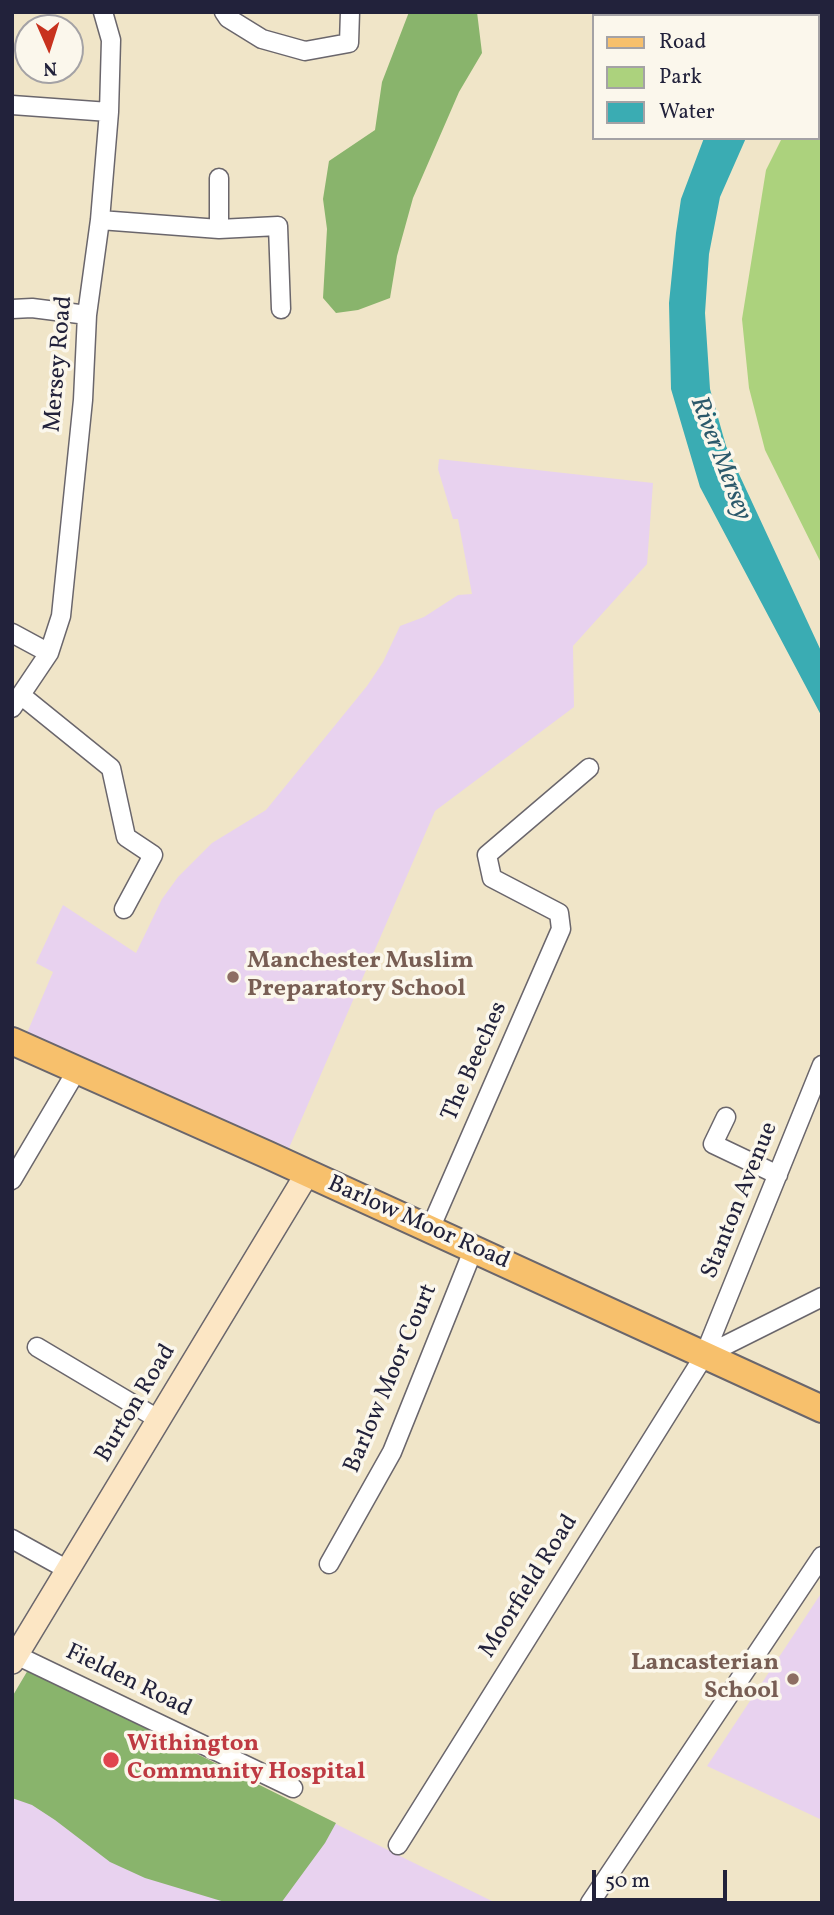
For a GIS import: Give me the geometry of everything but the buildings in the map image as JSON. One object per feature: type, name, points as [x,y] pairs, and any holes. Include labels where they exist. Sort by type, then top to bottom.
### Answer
[{"type":"main road","name":"Barlow Moor Road","points":[[12,1041],[474,1248],[822,1409]]},
{"type":"street","name":"Mersey Road","points":[[17,702],[49,653],[61,616],[109,112],[111,40],[103,12]]},
{"type":"street","points":[[224,12],[228,18],[262,39],[305,51],[349,43],[351,12]]},
{"type":"street","points":[[12,105],[109,112]]},
{"type":"street","points":[[219,178],[219,229]]},
{"type":"street","points":[[100,220],[219,229],[278,226],[281,309]]},
{"type":"street","points":[[12,309],[32,308],[88,315]]},
{"type":"street","points":[[12,633],[49,653]]},
{"type":"street","points":[[17,702],[111,768],[126,837],[152,855],[124,909]]},
{"type":"street","name":"The Beeches","points":[[430,1229],[561,929],[559,914],[492,878],[487,855],[589,768]]},
{"type":"street","name":"Stanton Avenue","points":[[704,1356],[822,1065]]},
{"type":"street","points":[[12,1180],[77,1070]]},
{"type":"street","points":[[726,1117],[713,1144],[778,1175]]},
{"type":"street","name":"Burton Road","points":[[14,1659],[307,1174]]},
{"type":"street","name":"Barlow Moor Court","points":[[329,1564],[392,1452],[474,1248]]},
{"type":"street","points":[[704,1356],[822,1297]]},
{"type":"street","points":[[37,1347],[158,1419]]},
{"type":"street","name":"Moorfield Road","points":[[398,1845],[704,1356]]},
{"type":"street","points":[[12,1539],[68,1570]]},
{"type":"street","points":[[590,1903],[822,1556]]},
{"type":"street","name":"Fielden Road","points":[[14,1659],[293,1788]]},
{"type":"shaded area","points":[[439,459],[653,483],[647,564],[573,646],[574,707],[435,811],[289,1148],[27,1033],[53,972],[36,963],[63,905],[136,953],[162,899],[178,877],[212,843],[266,810],[367,686],[383,662],[400,626],[424,617],[458,595],[472,594],[458,519],[453,519],[438,469]]},
{"type":"shaded area","name":"Lancasterian School","points":[[822,1592],[822,1820],[707,1766]]},
{"type":"shaded area","name":"Withington Community Hospital","points":[[28,1670],[496,1903],[12,1903],[12,1697]]},
{"type":"green space","points":[[409,12],[477,12],[482,53],[459,92],[413,198],[397,256],[390,298],[358,310],[336,313],[323,298],[327,229],[323,199],[329,161],[375,130],[382,82]]},
{"type":"green space","points":[[822,71],[822,565],[765,450],[749,388],[742,319],[766,170],[781,140],[820,140]]},
{"type":"green space","name":"Withington Community Hospital","points":[[28,1670],[336,1823],[325,1843],[281,1903],[228,1903],[145,1878],[110,1862],[55,1820],[32,1805],[12,1798],[12,1697]]},
{"type":"water","name":"River Mersey","points":[[703,140],[745,140],[720,197],[709,254],[705,313],[710,389],[726,446],[822,653],[822,717],[700,487],[671,389],[669,303],[681,199]]},
{"type":"place","name":"Manchester Muslim Preparatory School","points":[[233,977]]},
{"type":"place","name":"Lancasterian School","points":[[793,1679]]},
{"type":"place","name":"Withington Community Hospital","points":[[111,1760]]}]
